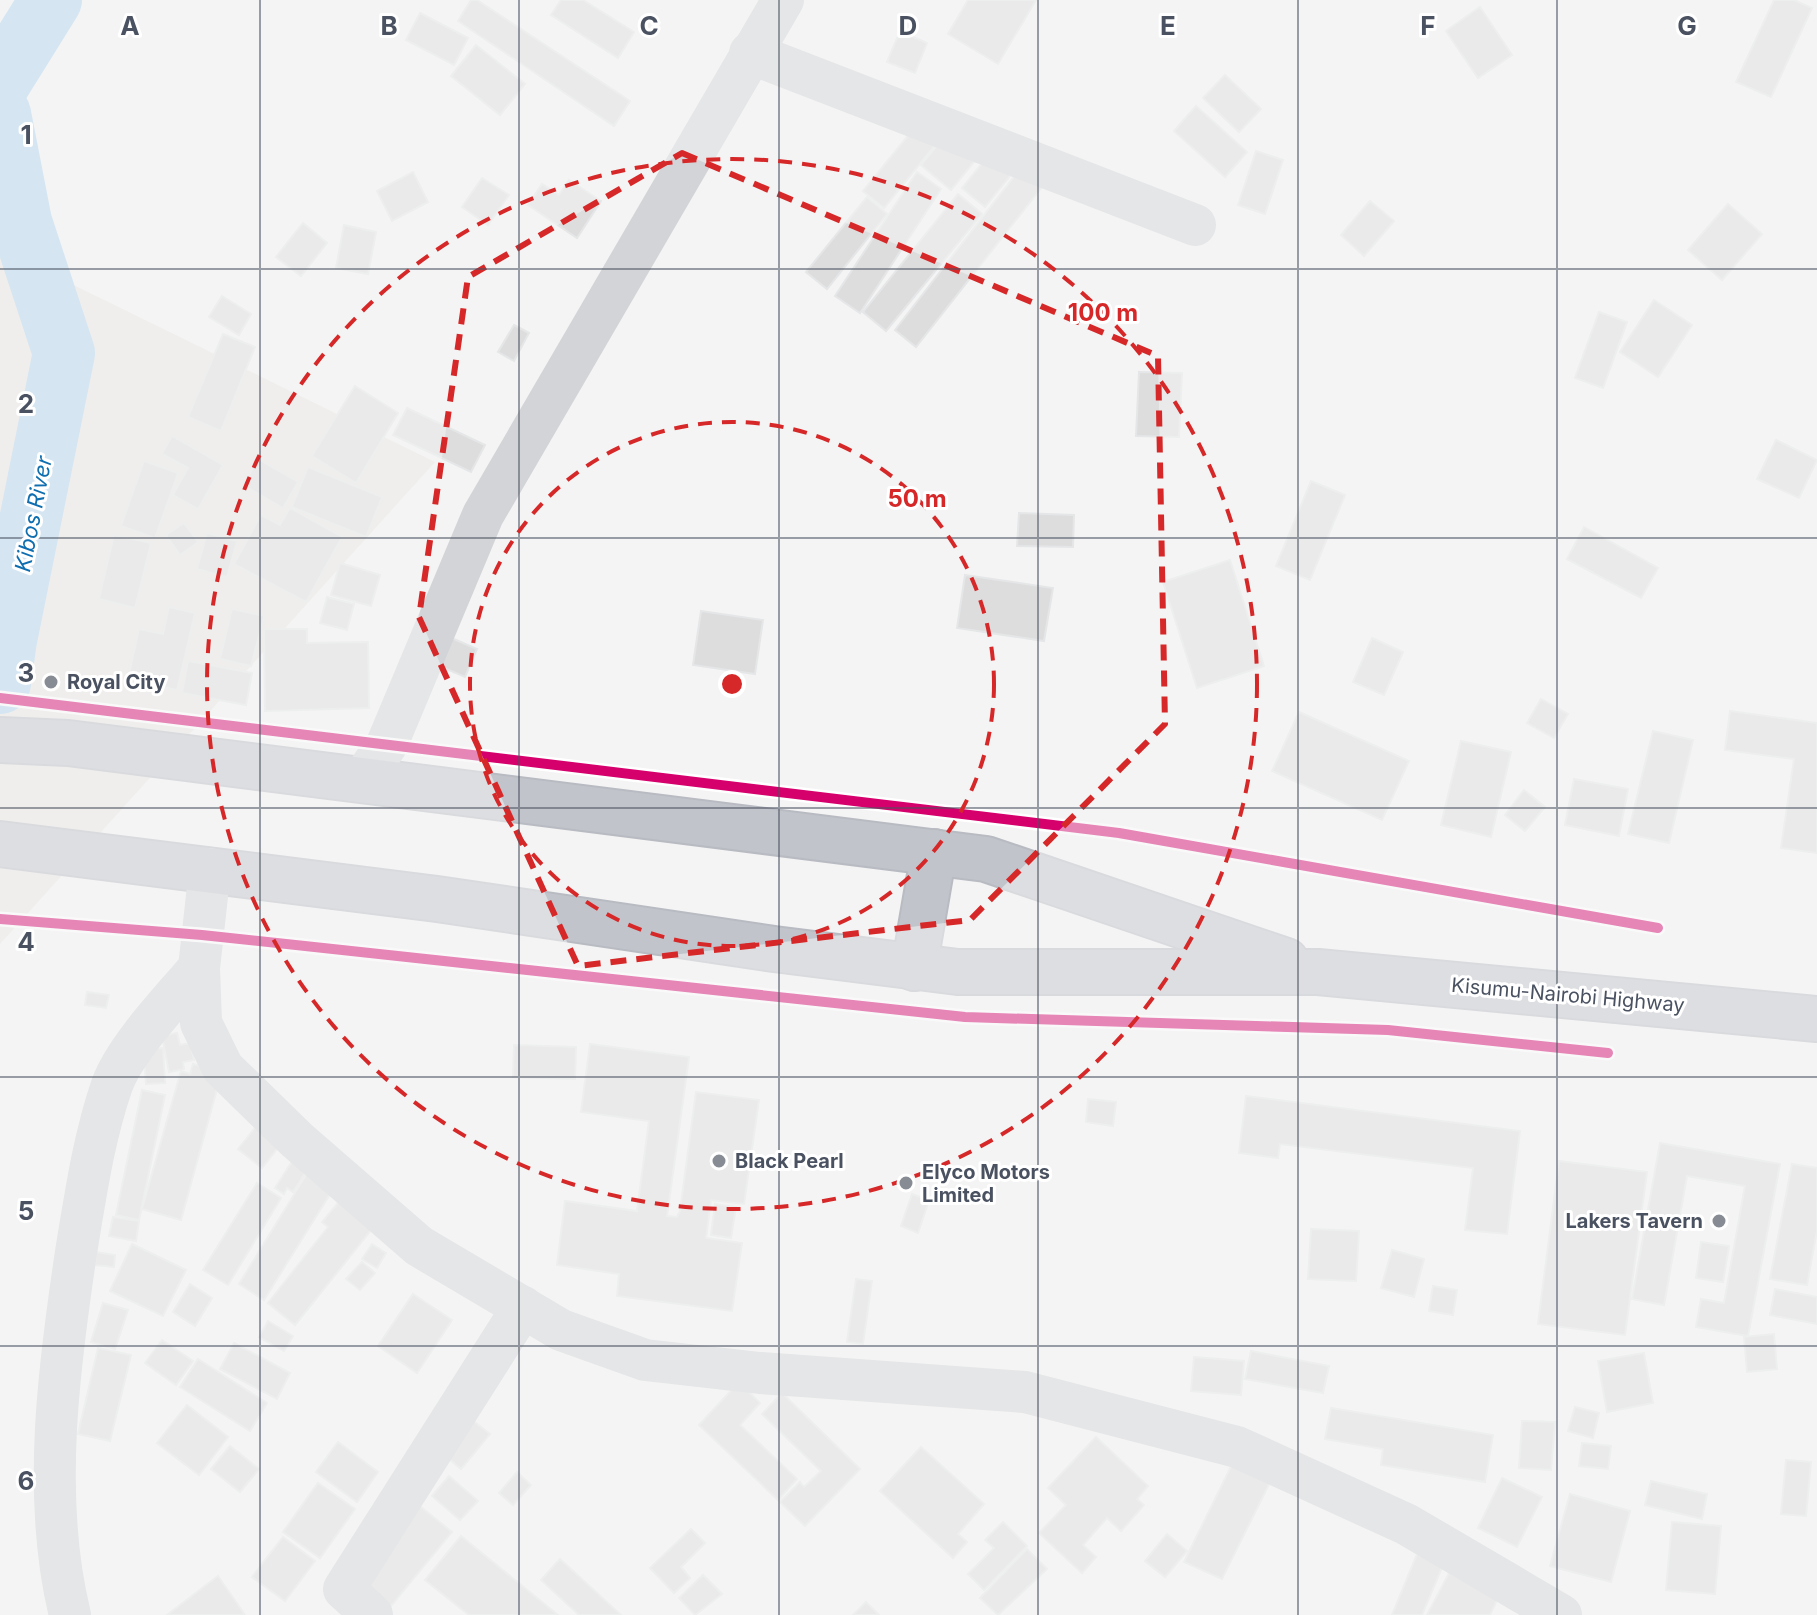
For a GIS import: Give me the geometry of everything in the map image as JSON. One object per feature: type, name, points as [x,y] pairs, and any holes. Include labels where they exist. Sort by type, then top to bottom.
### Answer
[{"type":"highway","points":[[0,740],[68,743],[986,859],[1318,972]]},
{"type":"highway","points":[[18,845],[914,968],[958,972],[1318,972]]},
{"type":"highway","points":[[914,968],[934,852]]},
{"type":"highway","name":"Kisumu-Nairobi Highway","points":[[1318,972],[1817,1019]]},
{"type":"street","points":[[362,780],[387,744],[483,515],[783,0]]},
{"type":"street","points":[[750,53],[1195,225]]},
{"type":"street","points":[[210,869],[199,968],[201,1023],[223,1068],[297,1140],[419,1246],[561,1330],[645,1360],[760,1373],[1025,1392],[1237,1447],[1406,1524],[1561,1615]]},
{"type":"street","points":[[70,1615],[59,1574],[55,1432],[67,1314],[91,1163],[113,1082],[151,1024],[199,968]]},
{"type":"street","points":[[372,1615],[344,1589],[523,1307]]},
{"type":"highlighted area","points":[[682,153],[1158,356],[1165,724],[970,920],[578,966],[419,617],[468,277]]},
{"type":"shaded area","points":[[0,249],[435,462],[0,944]]},
{"type":"building","points":[[471,0],[477,0],[630,101],[614,126],[458,21]]},
{"type":"building","points":[[561,0],[583,0],[634,32],[618,58],[551,15]]},
{"type":"building","points":[[968,0],[1036,0],[998,64],[948,34]]},
{"type":"building","points":[[1774,0],[1794,0],[1812,8],[1771,97],[1736,82]]},
{"type":"building","points":[[1480,7],[1512,55],[1478,78],[1446,31]]},
{"type":"building","points":[[420,13],[468,38],[454,65],[406,40]]},
{"type":"building","points":[[900,31],[927,43],[915,73],[887,62]]},
{"type":"building","points":[[476,45],[525,84],[500,115],[451,76]]},
{"type":"building","points":[[1225,75],[1261,109],[1239,132],[1203,98]]},
{"type":"building","points":[[1196,106],[1247,152],[1225,177],[1174,131]]},
{"type":"building","points":[[920,121],[941,138],[884,208],[863,191]]},
{"type":"building","points":[[948,132],[978,157],[951,190],[921,165]]},
{"type":"building","points":[[1256,151],[1283,160],[1265,214],[1238,205]]},
{"type":"building","points":[[988,156],[1011,175],[985,207],[962,188]]},
{"type":"building","points":[[1019,170],[1042,187],[916,347],[895,330]]},
{"type":"building","points":[[413,172],[428,202],[392,221],[377,191]]},
{"type":"building","points":[[917,172],[941,189],[860,313],[835,296]]},
{"type":"building","points":[[482,178],[509,195],[488,225],[462,207]]},
{"type":"building","points":[[569,180],[601,201],[577,238],[528,205],[542,184],[559,195]]},
{"type":"building","points":[[958,194],[982,214],[886,331],[863,312]]},
{"type":"building","points":[[867,197],[887,214],[827,289],[806,272]]},
{"type":"building","points":[[1370,201],[1394,221],[1364,256],[1341,235]]},
{"type":"building","points":[[1728,204],[1762,234],[1722,280],[1688,250]]},
{"type":"building","points":[[303,223],[327,243],[301,276],[276,257]]},
{"type":"building","points":[[344,225],[376,232],[368,274],[336,268]]},
{"type":"building","points":[[222,296],[251,314],[239,335],[209,317]]},
{"type":"building","points":[[1654,300],[1692,325],[1658,377],[1620,352]]},
{"type":"building","points":[[1599,312],[1627,322],[1603,388],[1575,378]]},
{"type":"building","points":[[514,325],[529,333],[514,361],[498,352]]},
{"type":"building","points":[[223,334],[255,347],[221,431],[188,417]]},
{"type":"building","points":[[1139,372],[1182,373],[1179,437],[1136,436]]},
{"type":"building","points":[[355,386],[398,413],[356,483],[312,456]]},
{"type":"building","points":[[407,408],[485,445],[471,472],[393,435]]},
{"type":"building","points":[[172,436],[223,465],[198,509],[173,495],[188,468],[162,454]]},
{"type":"building","points":[[1776,440],[1817,460],[1799,498],[1757,479]]},
{"type":"building","points":[[258,459],[298,482],[283,508],[243,485]]},
{"type":"building","points":[[144,461],[178,473],[155,538],[121,526]]},
{"type":"building","points":[[308,467],[382,497],[366,537],[292,507]]},
{"type":"building","points":[[1311,481],[1345,495],[1310,580],[1276,566]]},
{"type":"building","points":[[290,508],[342,537],[306,602],[234,564],[261,515],[280,525]]},
{"type":"building","points":[[1019,513],[1074,515],[1073,547],[1017,546]]},
{"type":"building","points":[[184,523],[198,542],[180,555],[166,535]]},
{"type":"building","points":[[1584,527],[1658,568],[1641,598],[1567,559]]},
{"type":"building","points":[[207,533],[237,541],[227,577],[197,569]]},
{"type":"building","points":[[114,535],[151,543],[135,608],[99,599]]},
{"type":"building","points":[[1230,560],[1264,666],[1197,688],[1163,582]]},
{"type":"building","points":[[340,563],[380,575],[371,606],[331,595]]},
{"type":"building","points":[[965,575],[1053,588],[1044,641],[957,628]]},
{"type":"building","points":[[327,597],[354,604],[347,630],[320,623]]},
{"type":"building","points":[[169,607],[195,613],[177,690],[128,679],[139,629],[163,634]]},
{"type":"building","points":[[232,609],[264,616],[251,666],[220,659]]},
{"type":"building","points":[[701,611],[763,620],[755,674],[693,665]]},
{"type":"building","points":[[264,629],[307,629],[307,643],[368,642],[369,708],[265,711]]},
{"type":"building","points":[[447,636],[477,649],[465,677],[435,664]]},
{"type":"building","points":[[1372,638],[1403,652],[1384,695],[1353,682]]},
{"type":"building","points":[[188,661],[252,673],[246,705],[182,693]]},
{"type":"building","points":[[1541,699],[1568,714],[1554,738],[1527,723]]},
{"type":"building","points":[[1730,711],[1817,723],[1817,853],[1781,848],[1794,759],[1725,750]]},
{"type":"building","points":[[1299,712],[1409,761],[1382,820],[1272,771]]},
{"type":"building","points":[[1653,731],[1693,740],[1669,843],[1628,834]]},
{"type":"building","points":[[1461,741],[1511,752],[1491,837],[1441,825]]},
{"type":"building","points":[[1574,779],[1628,789],[1619,836],[1565,825]]},
{"type":"building","points":[[1524,790],[1545,807],[1525,831],[1505,815]]},
{"type":"building","points":[[87,992],[109,995],[106,1008],[85,1005]]},
{"type":"building","points":[[177,1033],[180,1045],[190,1043],[194,1060],[183,1062],[184,1069],[169,1072],[162,1036]]},
{"type":"building","name":"Black Pearl","points":[[590,1044],[689,1057],[667,1216],[677,1217],[680,1211],[696,1092],[759,1100],[744,1204],[711,1200],[706,1238],[742,1243],[732,1311],[617,1296],[619,1274],[557,1265],[565,1201],[637,1211],[649,1121],[581,1112]]},
{"type":"building","points":[[514,1045],[576,1047],[575,1079],[513,1077]]},
{"type":"building","points":[[163,1048],[165,1083],[146,1084],[143,1050]]},
{"type":"building","points":[[193,1064],[209,1068],[219,1082],[181,1220],[142,1209],[181,1071],[190,1074]]},
{"type":"building","points":[[142,1090],[165,1095],[139,1220],[116,1215]]},
{"type":"building","points":[[1246,1096],[1520,1131],[1507,1234],[1465,1230],[1473,1168],[1280,1144],[1278,1158],[1239,1153]]},
{"type":"building","points":[[1088,1099],[1116,1102],[1113,1126],[1086,1122]]},
{"type":"building","points":[[258,1124],[281,1144],[262,1168],[238,1149]]},
{"type":"building","points":[[1660,1143],[1780,1164],[1748,1336],[1696,1327],[1701,1299],[1724,1303],[1745,1186],[1687,1176],[1664,1305],[1632,1299]]},
{"type":"building","points":[[293,1160],[307,1170],[293,1192],[287,1188],[284,1194],[275,1188]]},
{"type":"building","points":[[1559,1161],[1647,1172],[1625,1335],[1538,1324]]},
{"type":"building","points":[[1792,1164],[1817,1168],[1817,1230],[1807,1285],[1770,1279]]},
{"type":"building","points":[[311,1167],[337,1183],[264,1300],[239,1284]]},
{"type":"building","points":[[257,1183],[281,1198],[228,1285],[203,1270]]},
{"type":"building","points":[[912,1194],[929,1200],[918,1233],[901,1226]]},
{"type":"building","points":[[343,1197],[376,1224],[295,1325],[268,1303],[328,1227],[322,1222]]},
{"type":"building","points":[[715,1204],[736,1207],[731,1238],[711,1235]]},
{"type":"building","points":[[113,1217],[139,1221],[136,1241],[109,1236]]},
{"type":"building","points":[[1311,1229],[1359,1231],[1356,1281],[1308,1279]]},
{"type":"building","points":[[1701,1242],[1729,1246],[1723,1282],[1696,1278]]},
{"type":"building","points":[[132,1244],[186,1270],[163,1316],[110,1291]]},
{"type":"building","points":[[372,1244],[386,1253],[377,1268],[362,1259]]},
{"type":"building","points":[[1392,1250],[1424,1259],[1414,1297],[1381,1288]]},
{"type":"building","points":[[96,1252],[115,1255],[114,1267],[95,1265]]},
{"type":"building","points":[[362,1262],[375,1273],[360,1290],[346,1279]]},
{"type":"building","points":[[856,1279],[872,1281],[863,1344],[847,1342]]},
{"type":"building","points":[[190,1284],[212,1298],[195,1326],[173,1312]]},
{"type":"building","points":[[1433,1286],[1457,1290],[1453,1315],[1429,1311]]},
{"type":"building","points":[[1775,1289],[1817,1297],[1817,1324],[1770,1315]]},
{"type":"building","points":[[413,1294],[452,1320],[417,1373],[378,1346]]},
{"type":"building","points":[[103,1303],[128,1310],[115,1349],[91,1342]]},
{"type":"building","points":[[268,1321],[293,1336],[284,1351],[259,1337]]},
{"type":"building","points":[[1774,1334],[1777,1369],[1747,1372],[1744,1337]]},
{"type":"building","points":[[162,1340],[193,1361],[176,1385],[145,1363]]},
{"type":"building","points":[[234,1343],[290,1373],[277,1399],[220,1369]]},
{"type":"building","points":[[98,1348],[131,1355],[110,1441],[78,1434]]},
{"type":"building","points":[[1251,1351],[1329,1366],[1323,1393],[1245,1379]]},
{"type":"building","points":[[1644,1353],[1653,1403],[1607,1412],[1598,1361]]},
{"type":"building","points":[[1194,1357],[1244,1361],[1241,1395],[1191,1391]]},
{"type":"building","points":[[198,1359],[267,1403],[250,1431],[180,1387]]},
{"type":"building","points":[[739,1382],[760,1403],[740,1425],[797,1479],[778,1500],[699,1425]]},
{"type":"building","points":[[782,1393],[860,1469],[805,1526],[780,1502],[800,1482],[804,1487],[821,1471],[762,1414]]},
{"type":"building","points":[[187,1405],[228,1437],[199,1475],[157,1443]]},
{"type":"building","points":[[1575,1407],[1599,1413],[1593,1438],[1568,1431]]},
{"type":"building","points":[[1331,1408],[1493,1435],[1485,1482],[1381,1465],[1383,1449],[1325,1439]]},
{"type":"building","points":[[463,1413],[490,1434],[461,1469],[435,1447]]},
{"type":"building","points":[[1522,1421],[1555,1422],[1551,1470],[1519,1468]]},
{"type":"building","points":[[1096,1437],[1148,1486],[1137,1499],[1144,1505],[1121,1531],[1107,1518],[1083,1545],[1096,1557],[1082,1573],[1039,1533],[1066,1505],[1048,1488]]},
{"type":"building","points":[[338,1442],[378,1472],[357,1502],[316,1472]]},
{"type":"building","points":[[1243,1442],[1281,1460],[1222,1579],[1184,1562]]},
{"type":"building","points":[[1582,1443],[1611,1446],[1608,1469],[1579,1466]]},
{"type":"building","points":[[230,1446],[259,1469],[240,1492],[211,1469]]},
{"type":"building","points":[[921,1447],[984,1504],[958,1534],[967,1542],[953,1558],[880,1491]]},
{"type":"building","points":[[1786,1460],[1811,1462],[1806,1516],[1781,1514]]},
{"type":"building","points":[[517,1472],[531,1485],[513,1505],[499,1493]]},
{"type":"building","points":[[449,1476],[478,1501],[460,1520],[432,1496]]},
{"type":"building","points":[[1502,1478],[1542,1497],[1517,1547],[1478,1528]]},
{"type":"building","points":[[1651,1481],[1707,1494],[1702,1519],[1645,1505]]},
{"type":"building","points":[[318,1483],[355,1509],[320,1558],[283,1532]]},
{"type":"building","points":[[1570,1494],[1630,1511],[1611,1582],[1550,1566]]},
{"type":"building","points":[[416,1503],[452,1532],[390,1607],[354,1577]]},
{"type":"building","points":[[1003,1522],[1027,1546],[984,1590],[968,1574],[994,1548],[985,1540]]},
{"type":"building","points":[[1672,1522],[1721,1526],[1715,1594],[1666,1590]]},
{"type":"building","points":[[691,1529],[705,1543],[681,1567],[690,1578],[674,1593],[650,1568]]},
{"type":"building","points":[[1167,1534],[1187,1551],[1165,1577],[1145,1561]]},
{"type":"building","points":[[461,1536],[558,1615],[469,1615],[425,1580]]},
{"type":"building","points":[[283,1537],[315,1561],[285,1601],[252,1577]]},
{"type":"building","points":[[1027,1549],[1047,1569],[998,1615],[980,1598]]},
{"type":"building","points":[[1417,1554],[1443,1565],[1422,1615],[1392,1615]]},
{"type":"building","points":[[560,1559],[621,1615],[579,1615],[541,1580]]},
{"type":"building","points":[[1449,1573],[1498,1598],[1490,1615],[1427,1615]]},
{"type":"building","points":[[703,1575],[722,1594],[695,1615],[679,1598]]},
{"type":"building","points":[[218,1576],[245,1615],[167,1615]]},
{"type":"building","points":[[866,1602],[879,1615],[853,1615]]},
{"type":"waterway","name":"Kibos River","points":[[0,82],[51,0]]},
{"type":"waterway","name":"Kibos River","points":[[0,114],[21,222],[64,353],[0,683]]},
{"type":"cycle path","points":[[0,698],[1119,833],[1658,928]]},
{"type":"cycle path","points":[[0,919],[202,935],[965,1017],[1388,1030],[1608,1053]]},
{"type":"place","name":"Royal City","points":[[51,682]]},
{"type":"place","name":"Black Pearl","points":[[719,1161]]},
{"type":"place","name":"Elyco Motors Limited","points":[[906,1183]]},
{"type":"place","name":"Lakers Tavern","points":[[1719,1221]]}]
